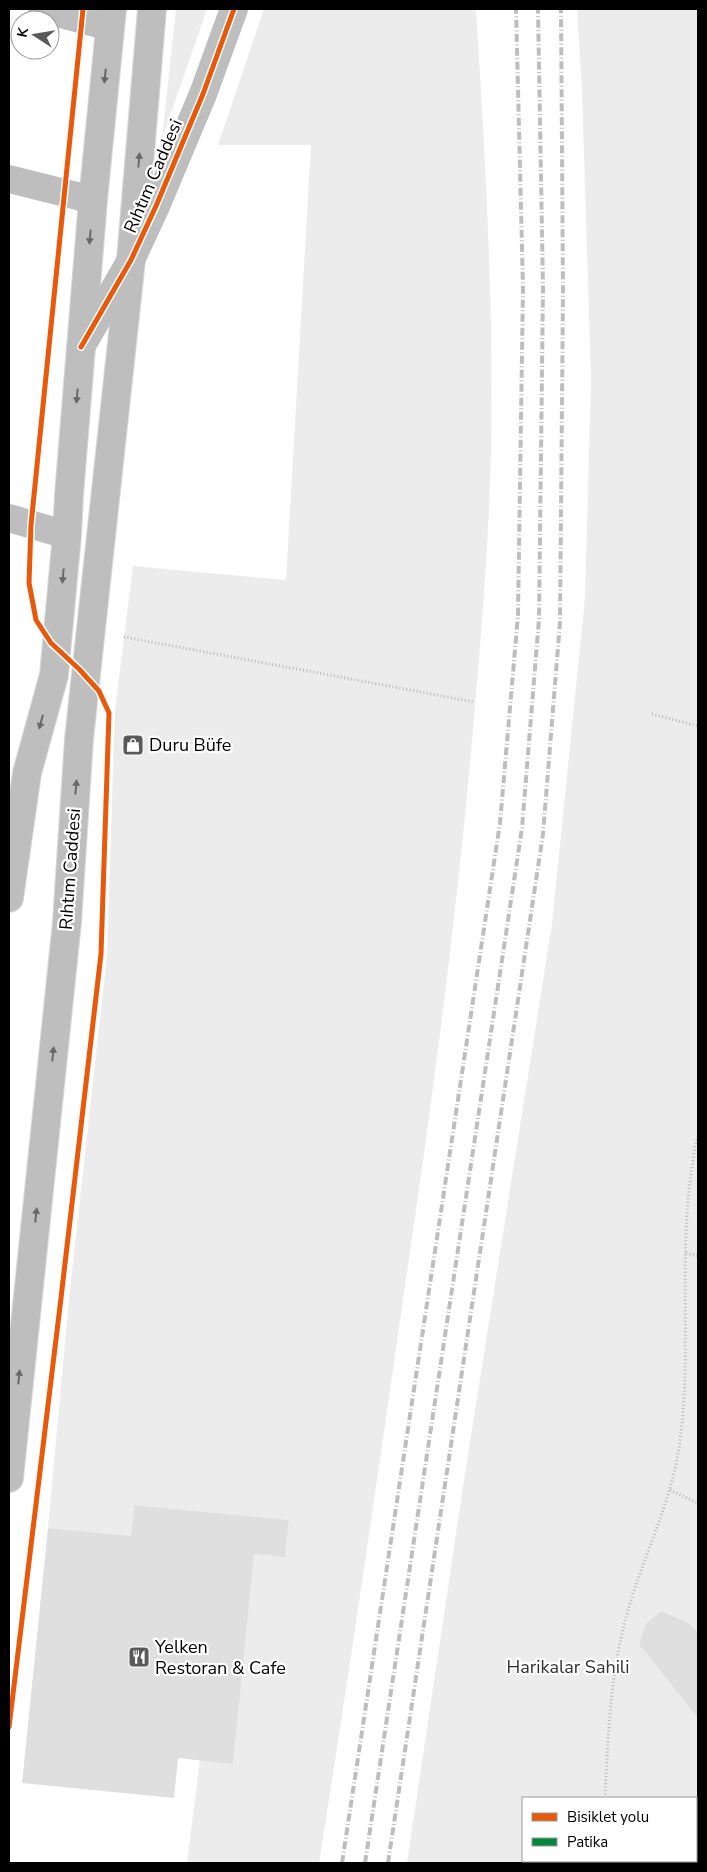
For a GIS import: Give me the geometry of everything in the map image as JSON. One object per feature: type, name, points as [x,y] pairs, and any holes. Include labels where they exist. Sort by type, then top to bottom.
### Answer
[{"type":"main road","points":[[42,9],[111,18]]},
{"type":"main road","name":"Rıhtım Caddesi","points":[[9,1478],[67,922],[80,730],[131,260],[152,9]]},
{"type":"main road","name":"Rıhtım Caddesi","points":[[80,348],[131,260],[156,206],[203,94],[234,9]]},
{"type":"main road","name":"Rıhtım Caddesi","points":[[9,898],[27,773],[54,675],[67,535],[80,348],[111,18]]},
{"type":"main road","points":[[9,179],[93,200]]},
{"type":"main road","points":[[9,518],[67,535]]},
{"type":"path","points":[[118,636],[475,702]]},
{"type":"path","points":[[652,714],[698,726]]},
{"type":"path","points":[[605,1797],[608,1736],[619,1653],[627,1615],[670,1490],[680,1441],[686,1329],[687,1213],[695,1146],[698,1137]]},
{"type":"path","points":[[686,1254],[698,1256]]},
{"type":"path","points":[[670,1490],[698,1503]]},
{"type":"green space","points":[[176,9],[207,9],[162,139]]},
{"type":"green space","points":[[264,9],[476,9],[490,284],[492,394],[490,484],[473,730],[460,868],[444,1005],[426,1142],[319,1863],[187,1863],[200,1760],[254,1554],[285,1557],[289,1520],[134,1505],[131,1536],[48,1528],[69,1299],[107,955],[115,710],[133,566],[286,580],[311,145],[218,145]]},
{"type":"green space","name":"Harikalar Sahili","points":[[577,9],[698,9],[698,1863],[407,1863],[464,1480],[552,924],[585,598],[591,380],[582,91]]},
{"type":"building","name":"Yelken Restoran & Cafe","points":[[134,1505],[289,1520],[285,1557],[254,1554],[233,1764],[178,1758],[174,1798],[22,1783],[48,1528],[131,1536]]},
{"type":"building","points":[[661,1611],[688,1623],[698,1632],[698,1718],[639,1644],[646,1624]]},
{"type":"railway","points":[[342,1863],[500,823],[518,615],[523,288],[516,9]]},
{"type":"railway","points":[[365,1863],[522,828],[539,619],[543,289],[538,9]]},
{"type":"railway","points":[[388,1863],[543,834],[560,622],[563,291],[561,9]]},
{"type":"cycle path","points":[[9,1727],[101,954],[109,713],[99,691],[51,643],[36,620],[29,583],[31,525],[83,9]]},
{"type":"cycle path","points":[[81,347],[131,260],[156,206],[203,94],[234,9]]},
{"type":"place","name":"Duru Büfe","points":[[133,745]]},
{"type":"place","name":"Yelken Restoran & Cafe","points":[[139,1657]]}]
